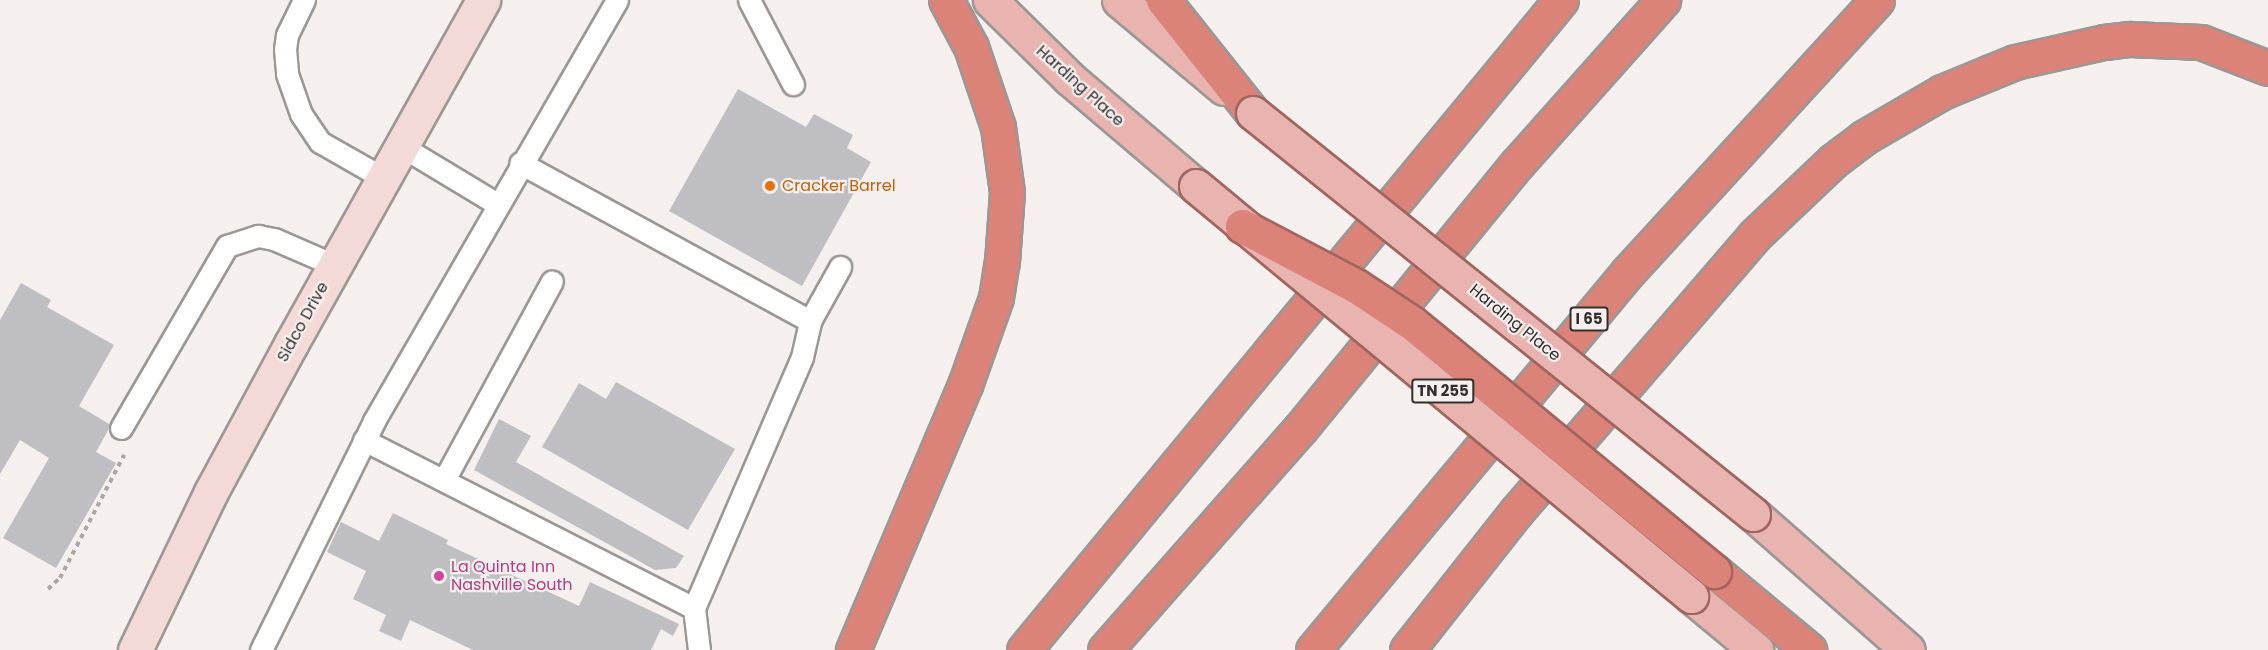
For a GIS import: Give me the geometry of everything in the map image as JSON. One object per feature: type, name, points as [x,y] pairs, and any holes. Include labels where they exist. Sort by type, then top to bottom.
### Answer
[{"type":"highway","points":[[853,650],[965,385],[996,298],[1002,262],[1007,192],[998,127],[971,47],[946,0]]},
{"type":"highway","points":[[1163,0],[1253,113]]},
{"type":"highway","points":[[1024,650],[1561,0]]},
{"type":"highway","points":[[1105,650],[1300,429],[1517,164],[1663,0]]},
{"type":"highway","name":"I 65","points":[[1313,650],[1627,273],[1877,0]]},
{"type":"highway","points":[[1407,650],[1516,512],[1754,236],[1825,168],[1863,138],[1942,92],[2006,66],[2104,42],[2130,39],[2201,42],[2268,68]]},
{"type":"highway","points":[[1242,226],[1356,286],[1412,323],[1809,650]]},
{"type":"main road","name":"Sidco Drive","points":[[135,650],[211,492],[334,265],[483,0]]},
{"type":"main road","name":"Harding Place","points":[[990,0],[1069,78],[1242,226],[1756,650]]},
{"type":"main road","name":"Harding Place","points":[[1119,0],[1253,113],[1753,514],[1908,650]]},
{"type":"lane","points":[[304,0],[287,35],[285,49],[287,74],[300,114],[320,142],[383,178]]},
{"type":"lane","points":[[261,650],[364,440],[520,163],[617,0]]},
{"type":"lane","points":[[749,0],[794,84]]},
{"type":"lane","points":[[401,146],[497,204]]},
{"type":"lane","points":[[520,163],[810,321]]},
{"type":"lane","points":[[121,428],[228,246],[258,236],[274,239],[334,265]]},
{"type":"lane","points":[[699,650],[694,608],[802,357],[810,321],[840,267]]},
{"type":"lane","points":[[444,480],[552,281]]},
{"type":"lane","points":[[364,440],[694,608]]},
{"type":"path","points":[[48,589],[60,578],[125,460],[121,428]]},
{"type":"building","name":"Cracker Barrel","points":[[738,89],[806,127],[814,114],[853,135],[847,148],[871,162],[802,286],[669,211]]},
{"type":"building","points":[[21,283],[51,300],[47,307],[114,345],[79,406],[111,425],[96,452],[116,463],[56,568],[3,538],[49,458],[20,440],[0,474],[0,320]]},
{"type":"building","points":[[616,382],[735,449],[688,530],[542,447],[579,383],[606,399]]},
{"type":"building","points":[[499,419],[531,436],[516,462],[684,556],[676,568],[655,570],[474,470]]},
{"type":"building","name":"La Quinta Inn Nashville South","points":[[393,513],[448,540],[446,544],[579,606],[590,582],[679,624],[673,636],[661,629],[651,650],[473,650],[410,620],[401,641],[379,631],[386,615],[353,599],[366,571],[327,552],[341,522],[379,541]]},
{"type":"place","name":"Cracker Barrel","points":[[770,186]]},
{"type":"place","name":"La Quinta Inn Nashville South","points":[[439,576]]}]
